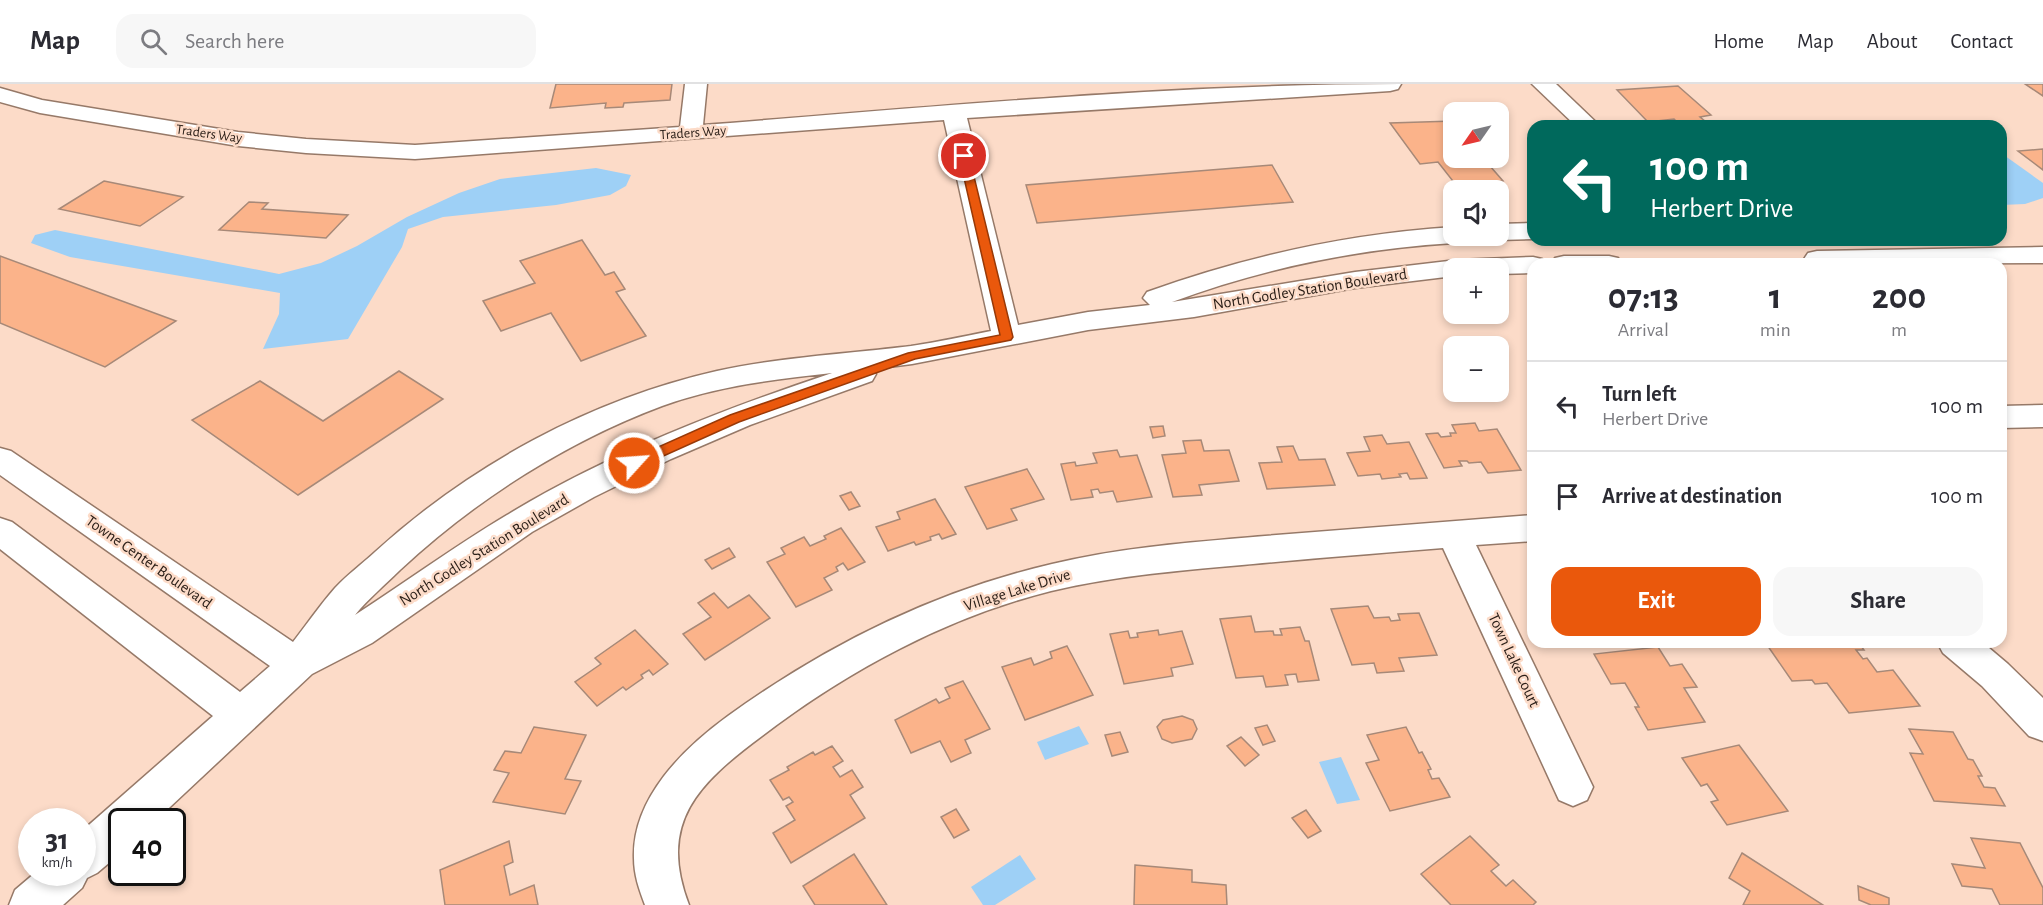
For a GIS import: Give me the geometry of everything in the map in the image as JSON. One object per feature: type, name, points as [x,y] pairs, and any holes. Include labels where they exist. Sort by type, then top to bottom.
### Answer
[{"type":"street","points":[[691,133],[696,84]]},
{"type":"street","name":"Traders Way","points":[[0,95],[51,108],[238,138],[306,146],[415,152],[954,112],[1390,84]]},
{"type":"street","points":[[1543,84],[1582,120]]},
{"type":"street","points":[[954,112],[1007,337]]},
{"type":"street","points":[[1509,232],[1527,231]]},
{"type":"street","name":"North Godley Station Boulevard","points":[[1088,321],[1239,270],[1323,250],[1422,236],[1443,235]]},
{"type":"street","points":[[2007,238],[2043,240]]},
{"type":"street","points":[[1595,246],[1604,258]]},
{"type":"street","points":[[1813,254],[2043,255]]},
{"type":"street","name":"North Godley Station Boulevard","points":[[140,808],[243,717],[297,665],[348,598],[416,535],[475,490],[541,450],[599,421],[653,398],[717,381],[772,370],[912,355],[1088,321],[1194,308],[1355,280],[1457,268],[1527,265]]},
{"type":"street","name":"North Godley Station Boulevard","points":[[297,665],[357,633],[463,560],[543,510],[596,482],[672,445],[735,418],[912,355]]},
{"type":"street","points":[[2007,417],[2043,416]]},
{"type":"street","name":"Towne Center Boulevard","points":[[0,459],[297,665]]},
{"type":"street","name":"Village Lake Drive","points":[[667,905],[657,877],[657,839],[670,799],[687,776],[714,750],[771,706],[858,653],[906,629],[962,606],[1018,587],[1155,558],[1527,528]]},
{"type":"street","points":[[0,531],[243,717]]},
{"type":"street","name":"Town Lake Court","points":[[1454,534],[1573,787]]},
{"type":"street","points":[[1963,648],[1995,675],[2043,724]]},
{"type":"street","name":"North Godley Station Boulevard","points":[[96,847],[108,836]]},
{"type":"street","points":[[31,905],[52,886]]},
{"type":"water","points":[[2007,157],[2043,183],[2043,198],[2025,204],[2007,205]]},
{"type":"water","points":[[596,168],[631,175],[626,186],[610,195],[556,205],[443,217],[408,229],[402,247],[348,339],[263,349],[279,314],[280,293],[70,257],[31,243],[35,235],[55,230],[279,274],[321,263],[357,246],[407,217],[459,193],[500,179]]},
{"type":"water","points":[[1079,726],[1089,744],[1045,760],[1037,742]]},
{"type":"water","points":[[1341,757],[1360,800],[1337,804],[1319,762]]},
{"type":"water","points":[[1020,855],[1036,879],[995,905],[983,905],[971,887]]},
{"type":"building","points":[[556,84],[672,84],[670,100],[624,103],[623,107],[605,108],[606,103],[550,108]]},
{"type":"building","points":[[2025,84],[2043,84],[2043,96]]},
{"type":"building","points":[[1678,86],[1711,115],[1700,117],[1704,120],[1646,120],[1617,90]]},
{"type":"building","points":[[1443,121],[1443,168],[1492,168],[1502,180],[1452,180],[1438,162],[1420,164],[1390,123]]},
{"type":"building","points":[[2043,149],[2043,170],[2018,151]]},
{"type":"building","points":[[1272,165],[1293,202],[1037,223],[1026,185]]},
{"type":"building","points":[[104,181],[183,197],[140,226],[59,209]]},
{"type":"building","points":[[249,202],[268,203],[262,209],[348,215],[326,238],[219,230]]},
{"type":"building","points":[[582,240],[605,275],[614,272],[625,289],[616,292],[646,336],[581,361],[551,313],[501,331],[483,301],[535,283],[520,261]]},
{"type":"building","points":[[0,256],[176,321],[105,367],[0,323]]},
{"type":"building","points":[[399,371],[443,399],[298,495],[192,420],[260,381],[323,421]]},
{"type":"building","points":[[1475,423],[1479,431],[1497,429],[1521,470],[1488,473],[1481,462],[1469,463],[1467,461],[1459,461],[1462,466],[1444,468],[1426,434],[1438,433],[1441,437],[1451,436],[1450,433],[1456,433],[1452,425]]},
{"type":"building","points":[[1163,426],[1165,436],[1153,438],[1150,427]]},
{"type":"building","points":[[1382,435],[1387,444],[1409,442],[1427,478],[1410,479],[1407,473],[1399,474],[1401,477],[1382,479],[1380,474],[1358,476],[1347,453],[1370,451],[1364,437]]},
{"type":"building","points":[[1201,440],[1204,451],[1229,450],[1239,481],[1199,485],[1202,495],[1173,497],[1162,455],[1186,453],[1183,441]]},
{"type":"building","points":[[1293,446],[1299,460],[1325,459],[1335,485],[1267,489],[1259,463],[1282,462],[1277,447]]},
{"type":"building","points":[[1117,450],[1120,457],[1137,455],[1152,497],[1117,502],[1113,491],[1100,493],[1098,489],[1091,490],[1093,497],[1071,500],[1061,464],[1075,462],[1076,466],[1097,463],[1093,453]]},
{"type":"building","points":[[1027,469],[1044,499],[1011,509],[1017,520],[987,529],[965,487]]},
{"type":"building","points":[[851,492],[860,506],[849,510],[840,496]]},
{"type":"building","points":[[935,499],[956,534],[942,539],[939,534],[930,537],[931,540],[916,545],[914,542],[888,551],[876,527],[900,519],[897,512]]},
{"type":"building","points":[[841,528],[865,562],[848,570],[843,563],[836,567],[838,571],[824,578],[832,590],[796,607],[767,562],[785,554],[781,548],[804,537],[810,546],[826,539],[824,536]]},
{"type":"building","points":[[729,548],[735,557],[712,569],[705,560]]},
{"type":"building","points":[[714,593],[728,608],[749,595],[770,618],[705,660],[683,634],[711,617],[698,603]]},
{"type":"building","points":[[1368,606],[1374,618],[1389,617],[1391,621],[1400,620],[1398,614],[1419,613],[1437,655],[1399,658],[1404,671],[1377,673],[1374,663],[1352,665],[1331,609]]},
{"type":"building","points":[[1251,616],[1255,632],[1273,631],[1274,635],[1282,635],[1280,629],[1300,627],[1305,641],[1309,641],[1319,680],[1298,682],[1296,674],[1285,675],[1288,685],[1266,687],[1263,676],[1236,678],[1220,619]]},
{"type":"building","points":[[635,630],[668,664],[653,675],[649,670],[641,675],[643,678],[626,690],[623,687],[597,706],[575,682],[601,664],[595,658]]},
{"type":"building","points":[[1158,630],[1159,635],[1182,631],[1193,664],[1171,668],[1173,676],[1124,684],[1110,634],[1128,631],[1130,638],[1138,637],[1137,633]]},
{"type":"building","points":[[1067,646],[1093,695],[1025,720],[1002,667],[1031,658],[1034,665],[1052,658],[1050,652]]},
{"type":"building","points":[[1659,648],[1670,666],[1682,664],[1697,687],[1684,688],[1705,722],[1648,730],[1635,707],[1639,707],[1625,683],[1611,684],[1594,654]]},
{"type":"building","points":[[1769,648],[1862,648],[1864,650],[1856,650],[1863,659],[1867,658],[1877,672],[1893,670],[1920,706],[1849,713],[1827,683],[1815,684],[1812,680],[1792,681]]},
{"type":"building","points":[[963,681],[990,729],[965,740],[971,753],[951,762],[940,741],[911,753],[895,720],[936,699],[939,703],[950,698],[945,688]]},
{"type":"building","points":[[1182,716],[1193,720],[1197,729],[1192,739],[1172,743],[1162,739],[1157,727],[1163,720]]},
{"type":"building","points":[[1267,725],[1275,741],[1263,745],[1255,728]]},
{"type":"building","points":[[534,727],[586,735],[565,779],[581,781],[565,814],[493,802],[509,773],[494,770],[505,751],[521,753]]},
{"type":"building","points":[[1406,727],[1419,753],[1422,752],[1431,769],[1428,770],[1432,779],[1439,778],[1450,797],[1390,811],[1366,763],[1379,760],[1367,735]]},
{"type":"building","points":[[1909,729],[1953,732],[1968,759],[1973,760],[1982,776],[1978,776],[1984,787],[1995,788],[2005,806],[1934,801],[1910,753],[1923,754]]},
{"type":"building","points":[[1120,732],[1128,752],[1112,756],[1105,735]]},
{"type":"building","points":[[1241,737],[1259,755],[1245,766],[1227,746]]},
{"type":"building","points":[[1739,745],[1788,811],[1727,825],[1711,802],[1718,800],[1707,784],[1701,786],[1682,758]]},
{"type":"building","points":[[832,746],[843,761],[833,767],[840,777],[852,770],[863,787],[850,795],[865,818],[791,863],[773,833],[795,820],[786,806],[793,802],[789,797],[783,800],[770,780],[789,770],[787,767],[813,752],[815,755]]},
{"type":"building","points":[[956,809],[969,830],[954,838],[941,817]]},
{"type":"building","points":[[1306,810],[1321,831],[1308,838],[1292,818]]},
{"type":"building","points":[[1470,836],[1499,865],[1491,871],[1506,886],[1513,880],[1536,902],[1533,905],[1451,905],[1421,874]]},
{"type":"building","points":[[1971,838],[2020,843],[2043,888],[2043,905],[2000,905],[1992,889],[1962,886],[1952,864],[1985,868]]},
{"type":"building","points":[[509,841],[513,862],[504,866],[510,895],[534,885],[538,905],[445,905],[440,870]]},
{"type":"building","points":[[1742,853],[1823,905],[1743,905],[1750,891],[1729,878]]},
{"type":"building","points":[[854,854],[887,905],[815,905],[803,886]]},
{"type":"building","points":[[1135,865],[1192,870],[1192,882],[1226,885],[1227,905],[1134,905]]},
{"type":"building","points":[[1858,886],[1889,898],[1889,905],[1871,905],[1859,900]]},
{"type":"route","points":[[634,463],[735,418],[912,355],[1007,337],[964,156]]}]
